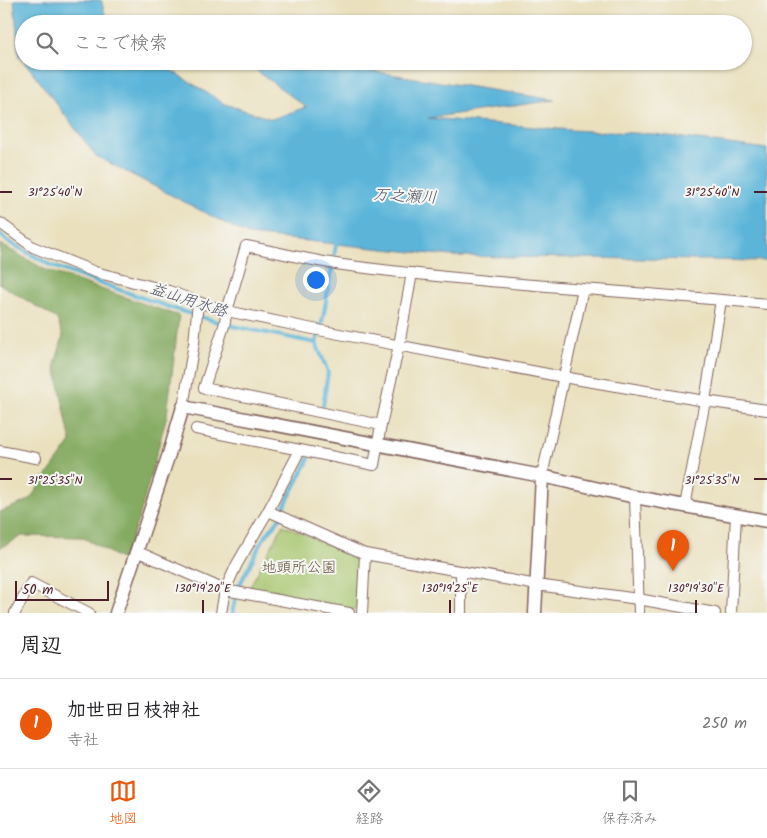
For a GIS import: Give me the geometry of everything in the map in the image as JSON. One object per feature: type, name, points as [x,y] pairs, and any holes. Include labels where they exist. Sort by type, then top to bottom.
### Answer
[{"type":"street","points":[[0,223],[33,247],[95,272],[169,291],[197,306],[226,318],[308,328],[563,377],[767,410]]},
{"type":"street","points":[[381,425],[204,388],[246,246],[341,265],[412,273],[767,304]]},
{"type":"street","points":[[196,429],[374,465],[412,273]]},
{"type":"street","points":[[535,613],[542,476],[583,289]]},
{"type":"street","points":[[685,506],[705,401],[721,300]]},
{"type":"street","points":[[116,613],[183,407],[197,306]]},
{"type":"street","points":[[183,407],[542,476],[635,497],[767,521]]},
{"type":"street","points":[[221,613],[238,564],[271,512],[300,450]]},
{"type":"street","points":[[0,451],[36,458]]},
{"type":"street","points":[[635,497],[639,613]]},
{"type":"street","points":[[271,512],[365,554],[536,585],[638,599],[715,613]]},
{"type":"street","points":[[731,613],[736,515]]},
{"type":"street","points":[[136,551],[228,591],[349,613]]},
{"type":"street","points":[[362,613],[365,554]]},
{"type":"street","points":[[461,571],[461,613]]},
{"type":"street","points":[[15,613],[31,583],[89,613]]},
{"type":"green space","points":[[0,244],[46,270],[179,316],[167,415],[141,511],[124,561],[82,537],[22,536],[0,548],[0,512],[29,500],[71,442],[55,365],[63,336],[57,319],[0,284]]},
{"type":"green space","name":"地頭所公園","points":[[283,525],[358,557],[357,606],[354,610],[248,590]]},
{"type":"water","points":[[14,0],[101,0],[105,15],[15,15]]},
{"type":"water","name":"万之瀬川","points":[[31,70],[170,70],[225,104],[272,119],[306,107],[257,70],[368,70],[555,100],[428,118],[570,130],[653,134],[767,149],[767,261],[452,256],[248,235],[96,156]]},
{"type":"waterway","name":"益山用水路","points":[[0,234],[7,241],[50,265],[82,277],[228,325],[316,343]]},
{"type":"waterway","points":[[316,343],[323,318],[337,239]]},
{"type":"waterway","name":"益山用水路","points":[[316,343],[328,372],[323,406]]},
{"type":"waterway","name":"益山用水路","points":[[232,613],[238,588],[262,541],[282,515],[284,507],[309,459]]},
{"type":"place","name":"加世田日枝神社","points":[[673,571]]}]
